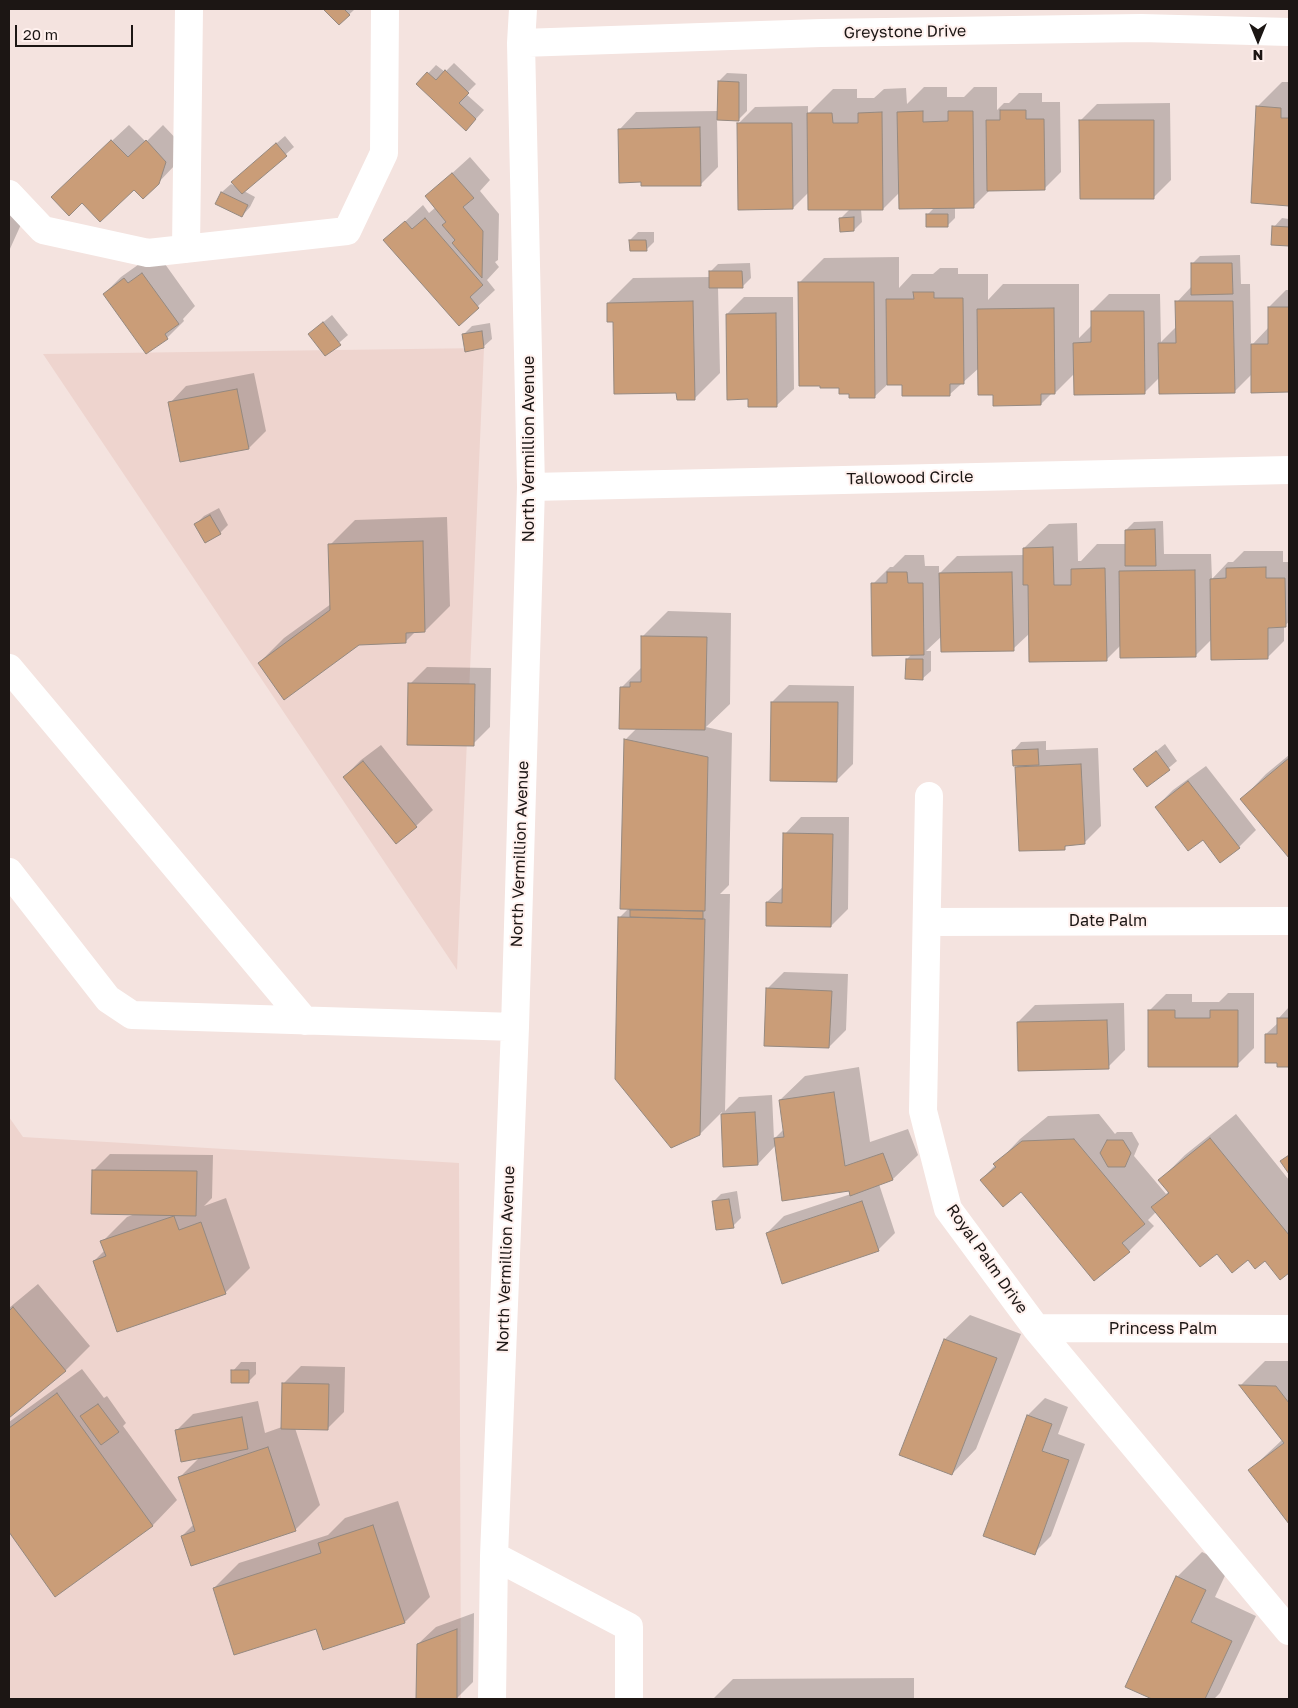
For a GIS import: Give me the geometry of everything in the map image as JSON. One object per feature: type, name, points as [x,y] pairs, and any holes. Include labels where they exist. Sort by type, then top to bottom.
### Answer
[{"type":"street","points":[[186,249],[189,9]]},
{"type":"street","points":[[9,194],[43,230],[148,253],[347,231],[384,153],[385,9]]},
{"type":"street","name":"North Vermillion Avenue","points":[[492,1699],[494,1556],[515,1027],[531,487],[521,43],[523,9]]},
{"type":"street","name":"Greystone Drive","points":[[521,43],[830,33],[1121,28],[1289,32]]},
{"type":"street","name":"Tallowood Circle","points":[[531,487],[1289,470]]},
{"type":"street","points":[[9,668],[305,1021]]},
{"type":"street","name":"Royal Palm Drive","points":[[929,796],[923,1111],[948,1209],[1036,1328],[1289,1631]]},
{"type":"street","points":[[9,872],[108,999],[132,1015],[515,1027]]},
{"type":"street","name":"Date Palm","points":[[927,922],[1289,920]]},
{"type":"street","name":"Princess Palm","points":[[1036,1328],[1289,1329]]},
{"type":"street","points":[[494,1556],[629,1627],[629,1699]]},
{"type":"shaded area","points":[[484,348],[457,970],[43,354]]},
{"type":"shaded area","points":[[9,1117],[23,1137],[459,1163],[461,1699],[9,1699]]},
{"type":"building","points":[[323,9],[344,9],[350,15],[339,25]]},
{"type":"building","points":[[445,70],[469,93],[459,103],[476,119],[466,131],[416,84],[427,72],[436,80]]},
{"type":"building","points":[[718,81],[739,82],[739,121],[717,120]]},
{"type":"building","points":[[1256,106],[1281,108],[1281,118],[1289,118],[1289,206],[1251,203]]},
{"type":"building","points":[[1000,110],[1026,110],[1026,119],[1044,119],[1045,190],[987,191],[986,120],[1000,120]]},
{"type":"building","points":[[923,111],[923,122],[948,121],[948,111],[973,111],[974,208],[899,209],[897,112]]},
{"type":"building","points":[[882,112],[883,210],[808,210],[807,113],[832,113],[833,123],[858,123],[858,113]]},
{"type":"building","points":[[1079,120],[1154,120],[1154,199],[1080,199]]},
{"type":"building","points":[[737,123],[792,123],[793,209],[738,210]]},
{"type":"building","points":[[700,127],[701,186],[641,186],[641,182],[619,183],[618,129]]},
{"type":"building","points":[[111,140],[128,157],[146,140],[166,162],[159,184],[143,199],[134,190],[100,222],[82,203],[69,216],[51,197]]},
{"type":"building","points":[[276,143],[287,156],[242,194],[231,182]]},
{"type":"building","points":[[452,173],[474,198],[463,207],[483,231],[482,278],[452,243],[455,240],[442,225],[446,222],[425,196]]},
{"type":"building","points":[[221,192],[248,205],[242,217],[215,204]]},
{"type":"building","points":[[926,214],[948,214],[948,227],[926,227]]},
{"type":"building","points":[[854,217],[854,231],[840,232],[839,218]]},
{"type":"building","points":[[425,218],[483,285],[470,297],[479,308],[459,326],[383,240],[405,221],[412,229]]},
{"type":"building","points":[[1272,226],[1289,227],[1289,246],[1271,245]]},
{"type":"building","points":[[629,240],[646,240],[647,251],[630,251]]},
{"type":"building","points":[[1191,263],[1232,263],[1233,294],[1191,295]]},
{"type":"building","points":[[709,271],[742,271],[743,288],[709,288]]},
{"type":"building","points":[[142,273],[179,324],[165,334],[168,339],[146,354],[103,294],[124,278],[128,283]]},
{"type":"building","points":[[798,282],[874,282],[875,398],[849,398],[849,394],[839,394],[839,388],[799,386]]},
{"type":"building","points":[[913,292],[934,292],[934,298],[963,298],[964,384],[950,384],[950,396],[902,396],[902,385],[887,385],[886,299],[914,299]]},
{"type":"building","points":[[693,301],[695,400],[677,400],[676,393],[614,394],[613,322],[607,322],[607,303]]},
{"type":"building","points":[[1175,301],[1233,301],[1235,393],[1159,394],[1158,343],[1176,343]]},
{"type":"building","points":[[1268,307],[1289,307],[1289,392],[1251,393],[1251,344],[1268,344]]},
{"type":"building","points":[[1054,308],[1055,394],[1041,394],[1041,405],[993,406],[993,395],[978,395],[977,309]]},
{"type":"building","points":[[1091,311],[1144,311],[1145,394],[1074,395],[1073,343],[1091,342]]},
{"type":"building","points":[[776,313],[777,407],[748,407],[748,399],[727,400],[726,314]]},
{"type":"building","points":[[323,322],[341,345],[325,356],[308,334]]},
{"type":"building","points":[[482,331],[484,348],[465,352],[462,334]]},
{"type":"building","points":[[237,389],[249,449],[180,462],[168,402]]},
{"type":"building","points":[[210,515],[221,534],[205,543],[194,524]]},
{"type":"building","points":[[1155,529],[1156,566],[1125,566],[1125,530]]},
{"type":"building","points":[[423,541],[425,632],[406,633],[406,643],[359,645],[284,700],[258,663],[330,610],[328,544]]},
{"type":"building","points":[[1053,547],[1054,585],[1071,585],[1071,569],[1105,568],[1107,661],[1029,662],[1028,585],[1023,585],[1023,548]]},
{"type":"building","points":[[1266,567],[1266,578],[1285,578],[1286,627],[1268,628],[1268,659],[1211,660],[1210,579],[1226,578],[1226,568]]},
{"type":"building","points":[[1195,570],[1196,657],[1120,658],[1119,571]]},
{"type":"building","points":[[887,572],[907,572],[908,583],[923,583],[924,655],[872,656],[871,583],[887,583]]},
{"type":"building","points":[[1012,572],[1014,651],[941,652],[939,573]]},
{"type":"building","points":[[641,636],[707,637],[705,730],[619,729],[620,687],[630,687],[630,682],[641,682]]},
{"type":"building","points":[[906,659],[923,659],[923,680],[905,679]]},
{"type":"building","points":[[408,683],[475,684],[474,746],[407,745]]},
{"type":"building","points":[[771,702],[838,702],[837,782],[770,781]]},
{"type":"building","points":[[624,739],[708,757],[705,911],[620,909]]},
{"type":"building","points":[[1038,749],[1039,765],[1013,766],[1012,750]]},
{"type":"building","points":[[1156,751],[1170,770],[1147,787],[1133,769]]},
{"type":"building","points":[[1289,758],[1289,858],[1240,799]]},
{"type":"building","points":[[363,761],[417,827],[396,844],[343,777]]},
{"type":"building","points":[[1081,764],[1085,844],[1065,846],[1065,850],[1019,851],[1015,767]]},
{"type":"building","points":[[1188,781],[1240,848],[1220,863],[1203,840],[1188,851],[1155,807]]},
{"type":"building","points":[[783,833],[833,834],[831,927],[766,926],[766,902],[782,903]]},
{"type":"building","points":[[630,910],[703,911],[703,919],[630,917]]},
{"type":"building","points":[[618,917],[705,919],[700,1135],[671,1148],[615,1079]]},
{"type":"building","points":[[766,988],[832,991],[829,1048],[764,1046]]},
{"type":"building","points":[[1148,1010],[1175,1010],[1175,1018],[1210,1018],[1210,1010],[1238,1010],[1238,1067],[1148,1067]]},
{"type":"building","points":[[1277,1018],[1289,1018],[1289,1067],[1277,1067],[1277,1063],[1265,1063],[1265,1034],[1277,1034]]},
{"type":"building","points":[[1107,1020],[1109,1069],[1018,1071],[1017,1022]]},
{"type":"building","points":[[834,1092],[845,1166],[883,1153],[893,1180],[850,1196],[849,1191],[782,1201],[774,1138],[784,1137],[779,1100]]},
{"type":"building","points":[[755,1112],[758,1165],[723,1167],[721,1114]]},
{"type":"building","points":[[1210,1138],[1289,1235],[1289,1273],[1280,1280],[1265,1261],[1255,1269],[1248,1260],[1232,1273],[1217,1254],[1200,1267],[1151,1207],[1169,1193],[1158,1180]]},
{"type":"building","points":[[1074,1139],[1145,1224],[1122,1243],[1130,1252],[1094,1281],[1021,1192],[1003,1207],[980,1180],[996,1167],[993,1164],[1022,1141]]},
{"type":"building","points":[[1107,1140],[1123,1140],[1131,1153],[1125,1167],[1108,1167],[1100,1153]]},
{"type":"building","points":[[1289,1155],[1289,1174],[1280,1161]]},
{"type":"building","points":[[92,1170],[197,1171],[196,1216],[91,1214]]},
{"type":"building","points":[[729,1199],[734,1228],[716,1230],[712,1201]]},
{"type":"building","points":[[862,1201],[879,1251],[782,1284],[766,1233]]},
{"type":"building","points":[[174,1216],[179,1230],[201,1222],[226,1294],[117,1332],[93,1261],[106,1256],[100,1241]]},
{"type":"building","points":[[13,1307],[66,1371],[9,1418],[9,1311]]},
{"type":"building","points":[[944,1339],[997,1358],[952,1475],[899,1455]]},
{"type":"building","points":[[231,1370],[249,1370],[249,1383],[231,1383]]},
{"type":"building","points":[[282,1383],[329,1384],[328,1430],[281,1429]]},
{"type":"building","points":[[1239,1385],[1276,1386],[1289,1403],[1289,1524],[1248,1470],[1284,1443]]},
{"type":"building","points":[[57,1393],[153,1526],[55,1597],[9,1532],[9,1428]]},
{"type":"building","points":[[98,1404],[119,1432],[101,1445],[80,1416]]},
{"type":"building","points":[[1027,1415],[1052,1424],[1042,1451],[1069,1460],[1035,1555],[983,1536]]},
{"type":"building","points":[[242,1417],[248,1449],[181,1462],[175,1430]]},
{"type":"building","points":[[268,1447],[296,1531],[191,1566],[181,1536],[195,1531],[178,1477]]},
{"type":"building","points":[[373,1525],[405,1623],[323,1650],[316,1629],[234,1655],[213,1588],[321,1553],[318,1543]]},
{"type":"building","points":[[1176,1576],[1206,1590],[1191,1622],[1232,1641],[1205,1699],[1152,1699],[1125,1687]]},
{"type":"building","points":[[457,1629],[457,1699],[416,1699],[417,1644]]}]
